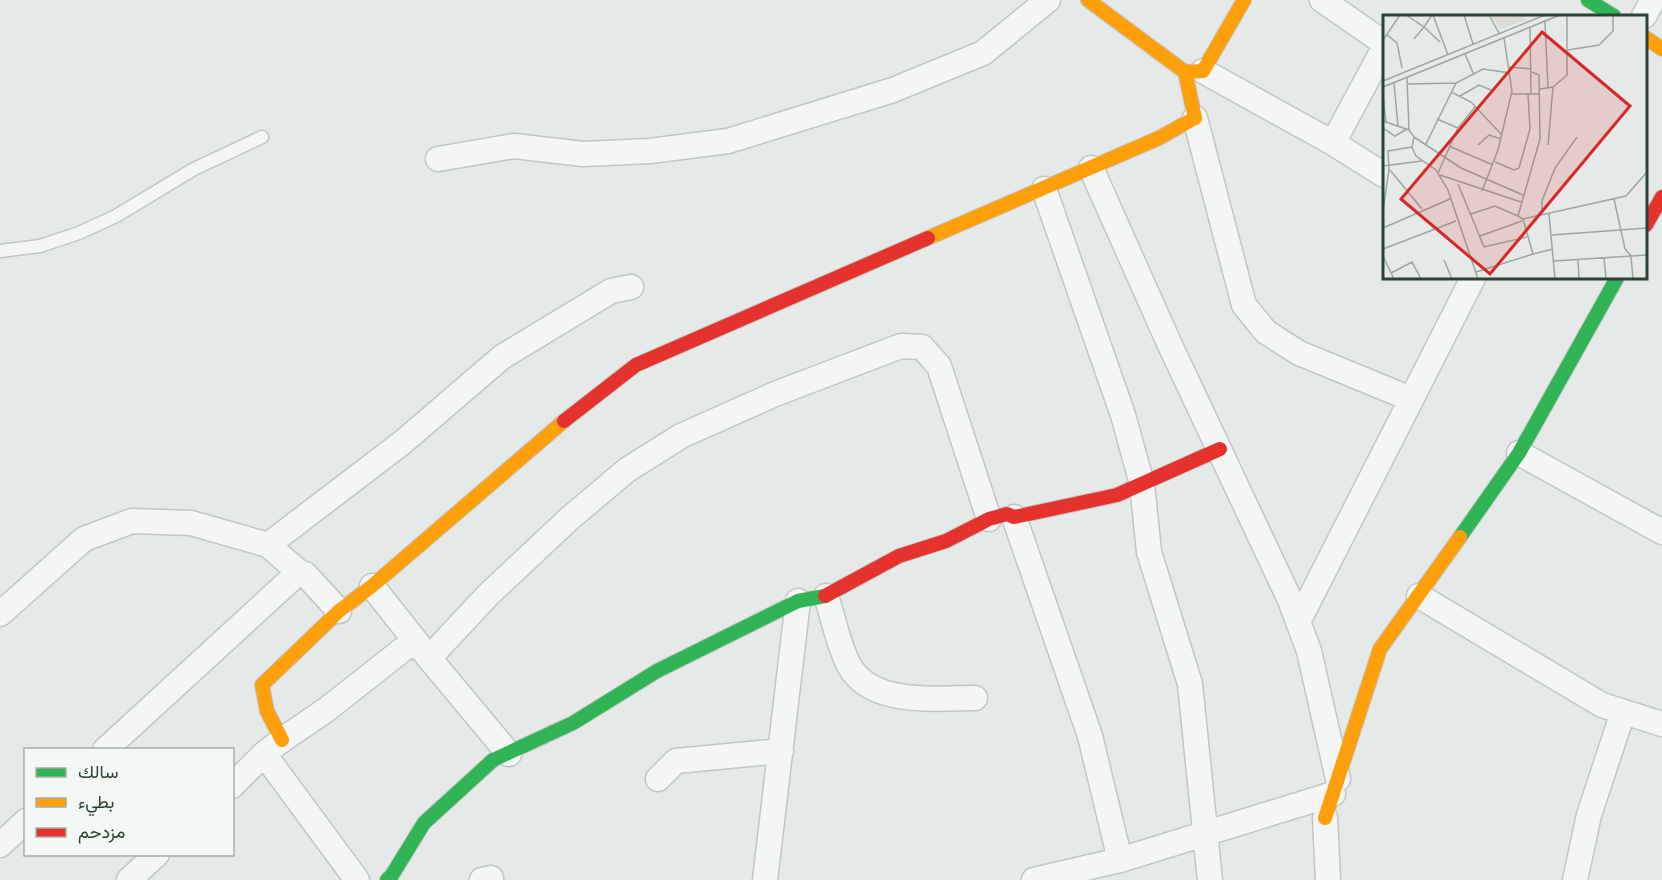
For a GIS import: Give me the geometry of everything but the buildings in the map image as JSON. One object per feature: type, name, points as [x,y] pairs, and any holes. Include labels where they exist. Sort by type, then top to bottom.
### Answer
[{"type":"street","points":[[438,159],[514,146],[583,154],[650,152],[728,141],[893,90],[983,53],[1048,0]]},
{"type":"street","points":[[1088,0],[1194,71],[1332,143],[1383,174]]},
{"type":"street","points":[[1244,0],[1194,71],[1195,118],[1244,305],[1266,332],[1299,353],[1411,399]]},
{"type":"street","points":[[1322,0],[1383,45]]},
{"type":"street","points":[[1588,0],[1612,15]]},
{"type":"street","points":[[1645,15],[1653,0]]},
{"type":"street","points":[[1647,39],[1662,49]]},
{"type":"street","points":[[1332,143],[1383,48]]},
{"type":"street","points":[[357,880],[273,747],[262,685],[339,611],[372,586],[558,425],[636,364],[1044,189],[1159,138],[1195,118]]},
{"type":"street","points":[[1091,168],[1169,343],[1290,600],[1309,651],[1335,787]]},
{"type":"street","points":[[1044,189],[1123,415],[1142,484],[1149,552],[1190,684],[1210,880]]},
{"type":"street","points":[[1647,223],[1662,197]]},
{"type":"street","points":[[1298,622],[1472,279]]},
{"type":"street","points":[[1328,880],[1325,818],[1380,650],[1519,453],[1616,279]]},
{"type":"street","points":[[268,545],[403,442],[502,357],[611,291],[631,287]]},
{"type":"street","points":[[234,784],[273,747],[422,649],[489,594],[570,518],[627,470],[681,436],[775,394],[901,346],[921,347],[939,366],[989,519]]},
{"type":"street","points":[[400,875],[424,823],[493,760],[573,723],[657,671],[798,601],[826,596],[899,556],[946,541],[989,519],[1007,514],[1014,517],[1117,495],[1220,449]]},
{"type":"street","points":[[1519,453],[1662,532]]},
{"type":"street","points":[[1014,517],[1090,736],[1120,860]]},
{"type":"street","points":[[0,614],[84,539],[132,521],[191,523],[268,545],[299,572],[305,574],[339,611]]},
{"type":"street","points":[[107,748],[299,572]]},
{"type":"street","points":[[372,586],[509,753]]},
{"type":"street","points":[[826,596],[846,661],[863,683],[889,695],[920,698],[975,698]]},
{"type":"street","points":[[1419,596],[1602,705],[1662,724]]},
{"type":"street","points":[[765,880],[798,601]]},
{"type":"street","points":[[1575,880],[1589,814],[1623,712]]},
{"type":"street","points":[[658,779],[676,761],[781,751]]},
{"type":"street","points":[[1034,880],[1120,860],[1206,834],[1335,787]]},
{"type":"street","points":[[0,845],[24,823]]},
{"type":"street","points":[[129,880],[156,856]]},
{"type":"lane","points":[[0,251],[40,246],[79,233],[116,216],[194,169],[262,137]]},
{"type":"traffic: fast","points":[[1588,0],[1612,15]]},
{"type":"traffic: fast","points":[[1460,537],[1519,453],[1616,279]]},
{"type":"traffic: fast","points":[[387,880],[424,823],[493,760],[573,723],[657,671],[798,601],[825,596]]},
{"type":"traffic: slow","points":[[1088,0],[1185,72],[1203,71],[1244,0]]},
{"type":"traffic: slow","points":[[1647,39],[1662,49]]},
{"type":"traffic: slow","points":[[928,238],[1159,138],[1195,118],[1185,72]]},
{"type":"traffic: slow","points":[[282,740],[267,711],[262,685],[339,611],[372,586],[564,421]]},
{"type":"traffic: slow","points":[[1325,818],[1380,649],[1460,537]]},
{"type":"traffic: jam","points":[[1647,223],[1662,197]]},
{"type":"traffic: jam","points":[[564,421],[636,365],[928,238]]},
{"type":"traffic: jam","points":[[825,596],[899,556],[946,541],[989,519],[1007,514],[1014,517],[1117,495],[1220,449]]}]
